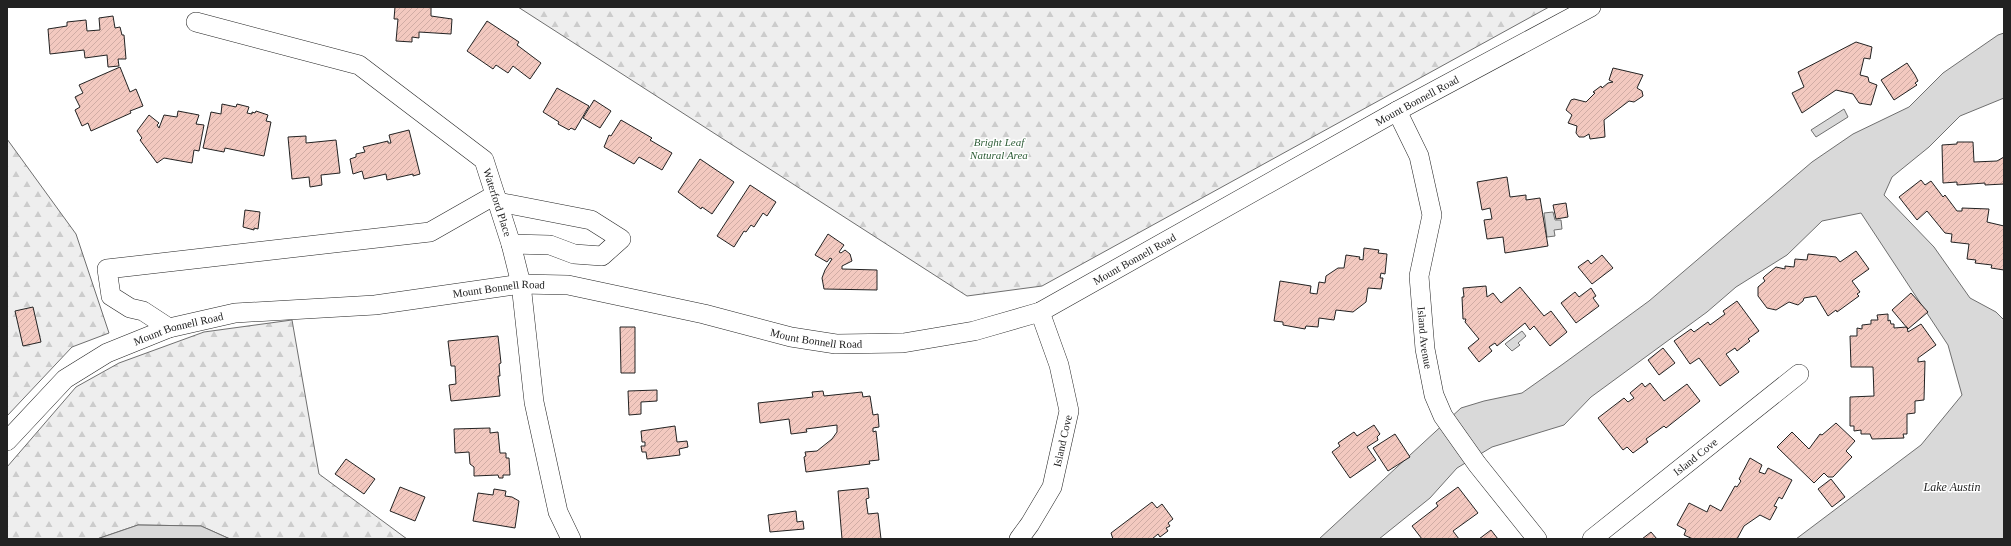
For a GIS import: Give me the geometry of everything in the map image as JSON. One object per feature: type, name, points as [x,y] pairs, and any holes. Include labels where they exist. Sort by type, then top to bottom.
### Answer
[{"type":"street","name":"Mount Bonnell Road","points":[[7,440],[65,379],[107,353],[169,328],[235,313],[375,305],[521,284],[568,285],[704,314],[791,337],[836,344],[903,343],[974,331],[1040,312],[1397,111],[1591,7]]},
{"type":"street","name":"Waterford Place","points":[[196,22],[359,65],[484,160],[511,244],[521,284],[534,402],[558,512],[571,539]]},
{"type":"street","name":"Island Avenue","points":[[1397,111],[1419,156],[1432,215],[1419,276],[1425,349],[1434,395],[1443,416],[1477,464],[1537,539]]},
{"type":"street","points":[[169,328],[143,311],[130,308],[111,296],[107,269],[430,232],[496,199],[591,220],[621,239],[602,256],[574,254],[550,245],[511,244]]},
{"type":"street","name":"Island Cove","points":[[1019,539],[1030,524],[1052,487],[1069,411],[1059,365],[1040,312]]},
{"type":"street","name":"Island Cove","points":[[1592,539],[1799,374]]},
{"type":"green space","name":"Bright Leaf Natural Area","points":[[518,7],[1549,7],[1042,286],[967,296]]},
{"type":"green space","points":[[7,139],[76,234],[109,333],[72,347],[7,416]]},
{"type":"green space","points":[[292,320],[319,474],[407,539],[230,539],[201,526],[138,525],[97,539],[7,539],[7,467],[76,387],[119,363],[204,332]]},
{"type":"water","name":"Lake Austin","points":[[2004,33],[2004,98],[1960,116],[1929,147],[1892,177],[1884,195],[1934,247],[1970,298],[1996,312],[2004,320],[2004,539],[1796,539],[1921,445],[1962,395],[1948,345],[1861,213],[1822,221],[1787,255],[1736,287],[1707,312],[1591,397],[1564,425],[1492,447],[1457,468],[1430,498],[1379,539],[1319,539],[1461,408],[1484,401],[1522,393],[1649,301],[1812,162],[1853,134],[1909,107],[1943,73],[1998,35]]},
{"type":"water","points":[[1844,109],[1848,117],[1816,137],[1811,130]]},
{"type":"water","points":[[1553,212],[1555,220],[1561,220],[1562,229],[1554,230],[1555,236],[1547,237],[1544,213]]},
{"type":"water","points":[[1522,331],[1526,336],[1518,343],[1520,345],[1512,351],[1505,344]]},
{"type":"water","points":[[138,525],[201,526],[230,539],[97,539]]},
{"type":"building","points":[[395,7],[431,7],[431,16],[452,19],[451,34],[419,32],[419,38],[412,37],[412,42],[396,41],[398,19],[394,19]]},
{"type":"building","points":[[113,16],[115,28],[120,27],[122,35],[124,35],[126,59],[118,59],[119,66],[108,67],[107,55],[85,58],[84,50],[50,54],[48,29],[67,26],[67,22],[86,20],[87,31],[100,30],[99,18]]},
{"type":"building","points":[[487,21],[519,42],[517,45],[541,63],[530,79],[513,66],[508,73],[496,65],[493,69],[467,51]]},
{"type":"building","points":[[1856,42],[1872,47],[1870,59],[1864,58],[1860,75],[1868,77],[1869,82],[1877,85],[1871,105],[1859,103],[1853,94],[1836,90],[1802,113],[1792,93],[1804,87],[1798,72]]},
{"type":"building","points":[[1907,63],[1918,81],[1915,83],[1917,85],[1894,100],[1881,80]]},
{"type":"building","points":[[120,67],[130,92],[136,89],[143,106],[91,131],[88,123],[82,126],[75,110],[80,107],[75,97],[83,93],[79,85]]},
{"type":"building","points":[[1613,68],[1643,75],[1637,88],[1642,91],[1643,96],[1634,102],[1629,101],[1604,120],[1605,137],[1590,139],[1589,134],[1584,137],[1579,137],[1576,133],[1577,126],[1568,123],[1572,115],[1566,110],[1571,100],[1574,99],[1586,102],[1595,93],[1593,92],[1601,86],[1602,88],[1608,83],[1613,82],[1609,80]]},
{"type":"building","points":[[557,88],[589,106],[575,130],[571,128],[569,130],[558,124],[559,122],[543,112]]},
{"type":"building","points":[[594,100],[611,111],[600,128],[583,118]]},
{"type":"building","points":[[222,104],[236,107],[237,104],[249,107],[247,113],[252,114],[252,112],[255,113],[256,111],[268,115],[266,121],[271,122],[264,156],[225,148],[224,152],[203,148],[211,112],[221,114]]},
{"type":"building","points":[[178,111],[199,115],[196,124],[204,125],[199,151],[194,150],[192,163],[164,158],[157,163],[140,140],[142,138],[137,131],[149,115],[159,123],[157,125],[159,128],[164,115],[177,117]]},
{"type":"building","points":[[621,120],[652,138],[650,140],[672,153],[662,170],[639,157],[634,164],[604,147],[609,135],[611,136]]},
{"type":"building","points":[[409,130],[420,174],[413,176],[413,174],[387,180],[386,174],[364,179],[362,171],[353,174],[350,159],[356,157],[356,154],[365,152],[363,147],[388,141],[388,143],[391,143],[389,135]]},
{"type":"building","points":[[306,136],[306,143],[336,140],[340,173],[321,175],[322,185],[310,187],[309,177],[292,179],[288,137]]},
{"type":"building","points":[[1957,142],[1973,142],[1974,162],[1997,161],[2004,157],[2004,184],[1985,185],[1985,183],[1957,185],[1957,182],[1943,183],[1942,145],[1957,144]]},
{"type":"building","points":[[700,159],[734,182],[712,214],[702,207],[701,209],[678,192]]},
{"type":"building","points":[[1507,177],[1510,197],[1526,195],[1526,200],[1540,198],[1548,246],[1505,253],[1503,237],[1487,239],[1484,220],[1492,219],[1490,208],[1482,210],[1477,182]]},
{"type":"building","points":[[1921,180],[1925,185],[1931,181],[1943,197],[1945,195],[1957,211],[1962,211],[1962,208],[1989,209],[1987,222],[2004,226],[2004,270],[1991,268],[1992,265],[1975,263],[1976,260],[1967,259],[1969,244],[1951,242],[1952,234],[1945,233],[1927,211],[1917,220],[1899,197]]},
{"type":"building","points":[[750,185],[776,202],[767,216],[763,213],[754,227],[751,225],[746,232],[744,231],[734,247],[717,236]]},
{"type":"building","points":[[1566,203],[1568,217],[1556,219],[1553,205]]},
{"type":"building","points":[[245,210],[260,212],[258,229],[254,228],[254,230],[243,227]]},
{"type":"building","points":[[828,234],[844,245],[839,252],[841,253],[845,250],[850,254],[852,261],[842,266],[842,269],[877,270],[877,290],[824,289],[822,278],[832,259],[830,258],[827,262],[815,255]]},
{"type":"building","points":[[1364,248],[1379,250],[1378,253],[1387,254],[1385,274],[1381,273],[1380,278],[1383,278],[1381,289],[1368,288],[1366,302],[1353,312],[1336,310],[1334,320],[1319,318],[1318,327],[1306,326],[1305,329],[1283,325],[1283,322],[1274,321],[1280,281],[1311,286],[1310,293],[1317,294],[1319,282],[1325,283],[1326,276],[1338,268],[1344,268],[1346,255],[1360,257],[1359,259],[1363,260]]},
{"type":"building","points":[[1856,251],[1869,269],[1852,281],[1860,292],[1857,294],[1859,296],[1837,312],[1836,310],[1828,316],[1816,296],[1804,298],[1798,305],[1789,302],[1776,310],[1767,308],[1758,296],[1758,287],[1765,281],[1763,278],[1776,267],[1785,269],[1785,266],[1794,267],[1795,259],[1807,260],[1808,254],[1836,257],[1840,262]]},
{"type":"building","points":[[1602,255],[1613,268],[1592,284],[1578,267],[1588,260],[1591,264]]},
{"type":"building","points":[[1486,286],[1487,297],[1493,293],[1501,303],[1520,287],[1544,316],[1551,311],[1567,332],[1550,346],[1534,326],[1530,330],[1525,323],[1497,346],[1495,343],[1489,347],[1492,351],[1479,362],[1468,348],[1479,339],[1465,322],[1466,319],[1463,319],[1462,297],[1464,297],[1463,288]]},
{"type":"building","points":[[1591,288],[1596,296],[1593,298],[1599,306],[1576,323],[1561,303],[1575,292],[1579,297]]},
{"type":"building","points":[[1911,293],[1928,312],[1908,329],[1892,310]]},
{"type":"building","points":[[1737,301],[1759,331],[1748,339],[1750,341],[1737,351],[1735,348],[1726,354],[1739,372],[1720,386],[1699,358],[1690,364],[1674,341],[1691,329],[1694,332],[1708,322],[1710,325],[1725,314],[1723,311]]},
{"type":"building","points":[[33,307],[41,342],[23,346],[15,311]]},
{"type":"building","points":[[1888,314],[1888,321],[1890,320],[1891,324],[1894,324],[1894,328],[1907,327],[1908,332],[1921,324],[1936,345],[1918,358],[1918,362],[1925,361],[1924,400],[1915,401],[1915,413],[1907,414],[1907,434],[1903,434],[1904,438],[1872,439],[1870,434],[1861,434],[1861,430],[1854,431],[1854,426],[1850,426],[1850,397],[1874,396],[1873,367],[1851,367],[1850,336],[1857,336],[1857,328],[1862,329],[1862,325],[1871,324],[1871,320],[1878,320],[1877,315]]},
{"type":"building","points":[[620,327],[635,327],[635,373],[621,373]]},
{"type":"building","points":[[498,336],[501,363],[499,364],[500,376],[498,376],[500,396],[451,401],[449,385],[456,384],[455,366],[451,366],[448,341]]},
{"type":"building","points":[[1663,348],[1675,363],[1659,375],[1648,360]]},
{"type":"building","points":[[1642,383],[1645,387],[1650,383],[1664,401],[1687,384],[1700,401],[1666,428],[1664,426],[1646,439],[1648,442],[1633,453],[1627,447],[1623,450],[1598,418],[1624,398],[1628,402],[1634,398],[1630,393]]},
{"type":"building","points":[[657,390],[657,401],[641,402],[641,414],[629,415],[628,391]]},
{"type":"building","points":[[823,391],[824,396],[862,392],[863,397],[870,396],[873,415],[878,414],[879,427],[873,428],[873,432],[876,431],[879,460],[869,461],[870,464],[806,472],[804,457],[806,456],[805,452],[817,451],[832,439],[837,432],[837,425],[806,429],[807,432],[791,434],[789,419],[760,423],[758,403],[813,397],[812,392]]},
{"type":"building","points":[[1836,423],[1855,441],[1846,451],[1852,457],[1833,477],[1828,477],[1824,473],[1814,483],[1777,447],[1792,432],[1809,449],[1820,434],[1822,435]]},
{"type":"building","points":[[1374,425],[1380,434],[1377,437],[1378,440],[1367,447],[1376,460],[1350,478],[1332,452],[1340,446],[1338,443],[1354,432],[1357,436]]},
{"type":"building","points":[[675,426],[677,442],[687,441],[688,447],[679,449],[680,455],[647,459],[646,452],[642,452],[641,446],[645,446],[645,442],[642,442],[641,431]]},
{"type":"building","points":[[490,428],[490,433],[498,432],[500,453],[506,453],[506,458],[509,458],[510,475],[503,475],[503,478],[499,478],[498,475],[474,476],[474,467],[470,464],[469,452],[455,453],[454,429]]},
{"type":"building","points":[[1395,434],[1410,457],[1388,471],[1373,448]]},
{"type":"building","points":[[1750,458],[1762,465],[1759,472],[1765,474],[1768,468],[1792,480],[1782,499],[1779,497],[1774,506],[1777,507],[1770,520],[1760,515],[1744,526],[1737,539],[1693,539],[1684,535],[1686,530],[1677,525],[1689,503],[1707,512],[1710,505],[1721,511],[1735,486],[1737,487],[1741,481],[1739,479]]},
{"type":"building","points":[[346,459],[375,479],[364,494],[335,474]]},
{"type":"building","points":[[1831,479],[1845,497],[1832,507],[1818,489]]},
{"type":"building","points":[[400,487],[425,497],[415,521],[390,511]]},
{"type":"building","points":[[1458,487],[1478,513],[1453,531],[1459,539],[1422,539],[1412,526],[1438,506],[1436,503]]},
{"type":"building","points":[[868,488],[869,498],[866,499],[868,514],[878,513],[881,539],[842,539],[838,491]]},
{"type":"building","points":[[494,489],[506,491],[505,496],[512,497],[519,501],[515,528],[473,521],[478,493],[493,495]]},
{"type":"building","points":[[1152,502],[1157,508],[1162,504],[1173,519],[1168,523],[1170,526],[1166,528],[1168,531],[1160,537],[1158,534],[1152,539],[1113,539],[1111,533]]},
{"type":"building","points":[[796,511],[797,522],[803,521],[804,529],[770,532],[768,515]]},
{"type":"building","points":[[1491,530],[1498,539],[1479,539]]},
{"type":"building","points":[[1651,532],[1657,539],[1642,539]]}]
